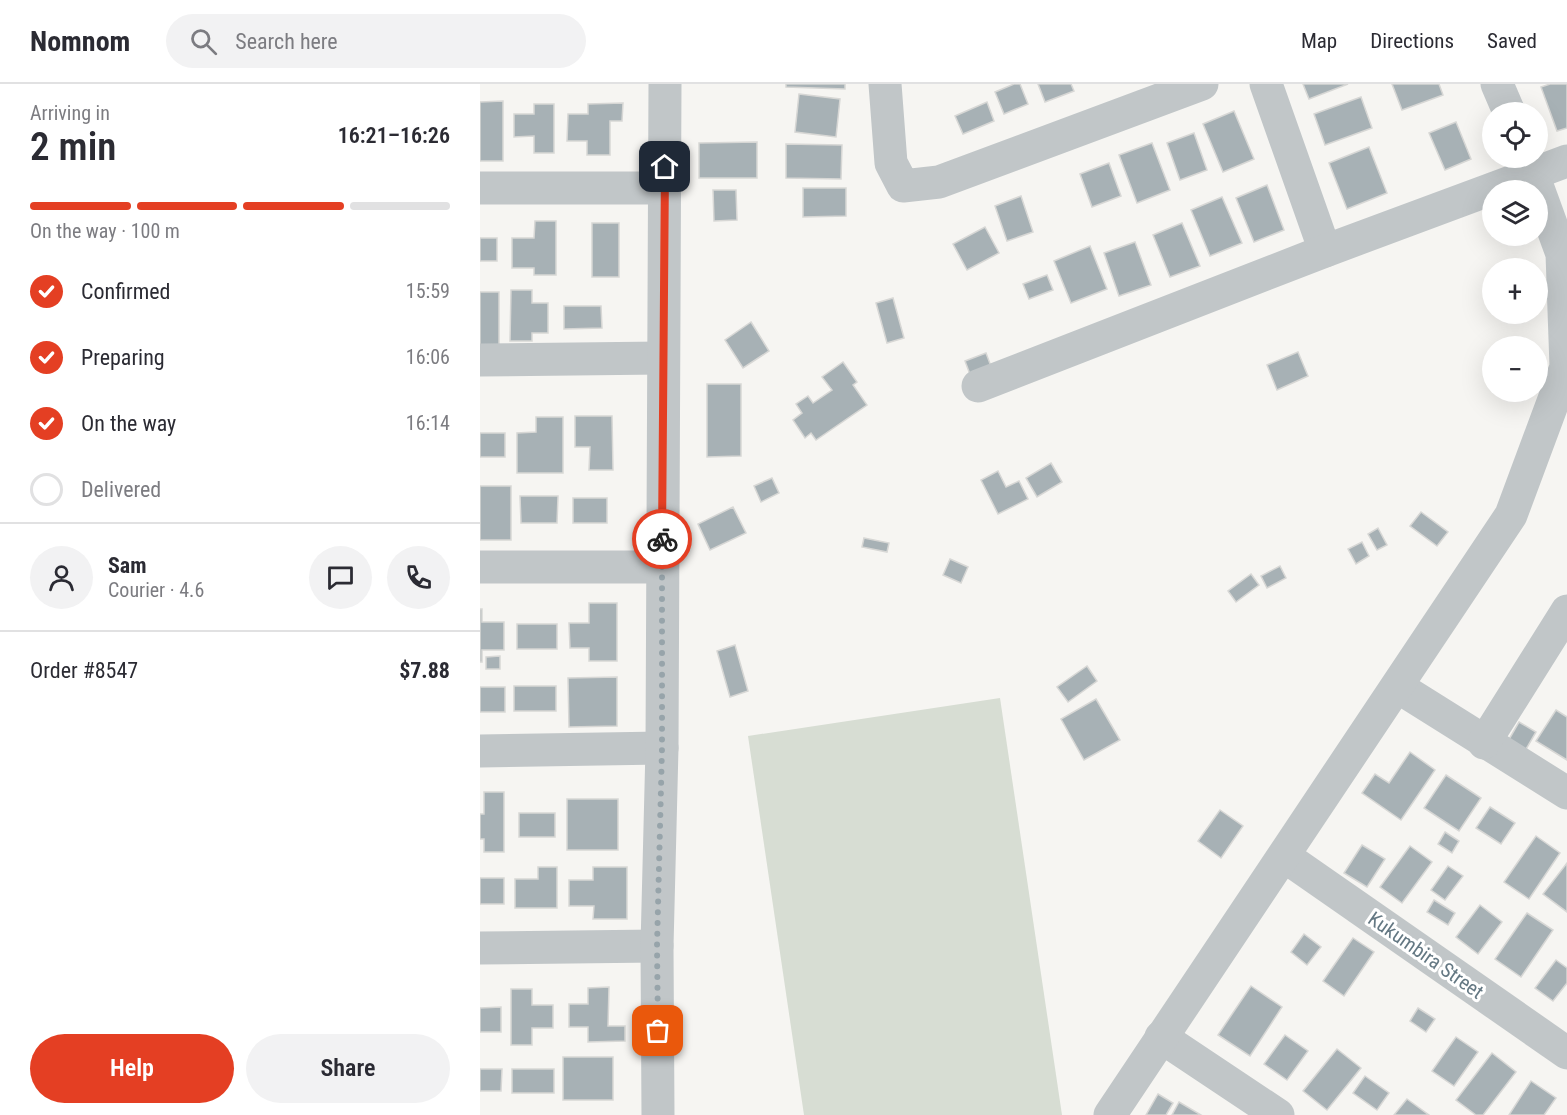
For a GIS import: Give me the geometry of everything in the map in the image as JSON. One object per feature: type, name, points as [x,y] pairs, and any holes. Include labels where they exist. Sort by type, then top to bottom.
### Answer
[{"type":"street","points":[[658,1115],[657,946],[662,748],[665,84]]},
{"type":"street","points":[[885,84],[891,163],[903,186],[939,182],[1202,84]]},
{"type":"street","points":[[1266,84],[1325,251]]},
{"type":"street","points":[[1497,84],[1505,102]]},
{"type":"street","points":[[1548,164],[1567,161]]},
{"type":"street","points":[[978,386],[1325,251],[1525,168]]},
{"type":"street","points":[[1110,1115],[1511,515],[1566,367],[1562,254],[1531,168]]},
{"type":"street","points":[[480,188],[665,188]]},
{"type":"street","points":[[480,360],[662,358]]},
{"type":"street","points":[[480,567],[662,567]]},
{"type":"street","points":[[1484,743],[1567,611]]},
{"type":"street","points":[[1398,687],[1567,793]]},
{"type":"street","points":[[480,751],[662,748]]},
{"type":"street","name":"Kukumbira Street","points":[[1284,856],[1567,1053]]},
{"type":"street","points":[[480,948],[657,946]]},
{"type":"street","points":[[1161,1037],[1278,1115]]},
{"type":"shaded area","points":[[1000,698],[1062,1115],[804,1115],[748,736]]},
{"type":"building","points":[[786,84],[845,84],[845,89],[786,87]]},
{"type":"building","points":[[1014,84],[1020,84],[1028,104],[1004,114],[995,92]]},
{"type":"building","points":[[1038,84],[1071,84],[1074,91],[1045,102]]},
{"type":"building","points":[[1303,84],[1348,84],[1309,99]]},
{"type":"building","points":[[1392,84],[1439,84],[1443,95],[1402,110]]},
{"type":"building","points":[[1550,84],[1567,84],[1567,128],[1557,131],[1541,87]]},
{"type":"building","points":[[799,94],[840,99],[836,137],[795,132]]},
{"type":"building","points":[[1361,97],[1372,128],[1325,145],[1314,114]]},
{"type":"building","points":[[503,101],[503,161],[480,161],[480,102]]},
{"type":"building","points":[[987,102],[994,121],[963,134],[955,116]]},
{"type":"building","points":[[623,103],[622,121],[610,121],[610,155],[587,155],[587,141],[567,141],[568,114],[588,114],[588,104]]},
{"type":"building","points":[[534,104],[554,104],[554,153],[534,153],[534,136],[514,137],[514,114],[534,114]]},
{"type":"building","points":[[1234,111],[1254,159],[1223,172],[1203,124]]},
{"type":"building","points":[[1456,122],[1471,159],[1445,170],[1429,133]]},
{"type":"building","points":[[1194,133],[1207,170],[1180,180],[1167,143]]},
{"type":"building","points":[[757,142],[757,178],[699,178],[699,143]]},
{"type":"building","points":[[1152,143],[1170,190],[1137,203],[1119,155]]},
{"type":"building","points":[[786,144],[842,145],[841,179],[786,178]]},
{"type":"building","points":[[1369,147],[1387,193],[1347,209],[1329,163]]},
{"type":"building","points":[[1109,163],[1121,196],[1092,207],[1080,174]]},
{"type":"building","points":[[1267,185],[1284,230],[1254,242],[1236,198]]},
{"type":"building","points":[[803,188],[846,188],[846,216],[803,217]]},
{"type":"building","points":[[713,190],[736,190],[737,220],[714,221]]},
{"type":"building","points":[[1021,196],[1033,232],[1007,241],[995,206]]},
{"type":"building","points":[[1222,197],[1242,243],[1210,256],[1191,210]]},
{"type":"building","points":[[535,221],[556,221],[556,275],[534,275],[534,268],[512,268],[512,238],[534,238]]},
{"type":"building","points":[[592,223],[619,223],[619,277],[592,277]]},
{"type":"building","points":[[1182,223],[1200,266],[1170,277],[1153,235]]},
{"type":"building","points":[[985,227],[999,253],[967,270],[953,244]]},
{"type":"building","points":[[480,238],[497,238],[497,261],[480,261]]},
{"type":"building","points":[[1135,242],[1151,285],[1119,296],[1104,253]]},
{"type":"building","points":[[1090,246],[1107,289],[1071,303],[1054,261]]},
{"type":"building","points":[[1047,275],[1053,290],[1029,299],[1023,284]]},
{"type":"building","points":[[511,290],[532,290],[532,303],[548,303],[548,333],[532,333],[532,341],[510,341]]},
{"type":"building","points":[[480,292],[499,292],[499,351],[480,351]]},
{"type":"building","points":[[893,298],[904,338],[887,343],[876,303]]},
{"type":"building","points":[[564,306],[601,306],[602,328],[564,329]]},
{"type":"building","points":[[751,322],[769,351],[743,368],[725,340]]},
{"type":"building","points":[[1298,352],[1308,376],[1277,390],[1267,365]]},
{"type":"building","points":[[986,353],[992,369],[971,377],[965,361]]},
{"type":"building","points":[[843,362],[857,382],[853,385],[867,405],[816,440],[811,433],[805,438],[793,420],[802,413],[796,404],[808,396],[813,403],[832,390],[822,377]]},
{"type":"building","points":[[707,384],[741,384],[741,456],[707,457]]},
{"type":"building","points":[[575,416],[612,416],[613,470],[589,470],[590,447],[575,447]]},
{"type":"building","points":[[536,417],[563,417],[563,473],[517,473],[517,433],[536,432]]},
{"type":"building","points":[[480,433],[505,433],[505,457],[480,457]]},
{"type":"building","points":[[1051,463],[1062,482],[1037,497],[1026,478]]},
{"type":"building","points":[[998,471],[1006,487],[1019,481],[1028,499],[998,514],[981,480]]},
{"type":"building","points":[[772,478],[779,493],[761,502],[754,486]]},
{"type":"building","points":[[480,486],[511,486],[511,540],[480,540]]},
{"type":"building","points":[[520,496],[558,496],[557,523],[521,523]]},
{"type":"building","points":[[573,498],[607,498],[607,523],[573,523]]},
{"type":"building","points":[[733,507],[746,533],[710,550],[698,524]]},
{"type":"building","points":[[1421,512],[1448,532],[1437,546],[1410,526]]},
{"type":"building","points":[[1378,528],[1387,545],[1377,550],[1368,534]]},
{"type":"building","points":[[864,538],[889,543],[887,552],[862,547]]},
{"type":"building","points":[[1362,542],[1369,556],[1356,564],[1348,549]]},
{"type":"building","points":[[950,559],[968,567],[961,583],[943,575]]},
{"type":"building","points":[[1280,566],[1286,578],[1267,588],[1261,576]]},
{"type":"building","points":[[1251,574],[1259,585],[1236,602],[1228,591]]},
{"type":"building","points":[[589,603],[617,603],[617,661],[589,661],[589,648],[570,648],[569,623],[589,623]]},
{"type":"building","points":[[480,609],[482,609],[482,622],[504,622],[504,650],[482,650],[482,662],[480,662]]},
{"type":"building","points":[[517,624],[557,624],[557,649],[517,649]]},
{"type":"building","points":[[735,645],[748,691],[730,697],[717,651]]},
{"type":"building","points":[[500,656],[500,669],[486,669],[486,657]]},
{"type":"building","points":[[1087,666],[1097,681],[1068,702],[1057,687]]},
{"type":"building","points":[[617,677],[617,726],[569,727],[568,678]]},
{"type":"building","points":[[514,686],[556,686],[556,711],[514,711]]},
{"type":"building","points":[[480,687],[505,687],[505,712],[480,712]]},
{"type":"building","points":[[1096,699],[1120,740],[1084,760],[1061,719]]},
{"type":"building","points":[[1556,710],[1567,717],[1567,760],[1536,741]]},
{"type":"building","points":[[1519,722],[1536,732],[1525,751],[1508,741]]},
{"type":"building","points":[[1410,752],[1435,770],[1401,820],[1362,793],[1375,774],[1389,783]]},
{"type":"building","points":[[1446,775],[1481,798],[1459,831],[1424,808]]},
{"type":"building","points":[[484,792],[504,792],[504,852],[484,852],[484,839],[480,839],[480,814],[484,814]]},
{"type":"building","points":[[567,799],[618,799],[618,850],[567,850]]},
{"type":"building","points":[[1490,807],[1515,823],[1501,844],[1476,828]]},
{"type":"building","points":[[1220,810],[1243,826],[1221,858],[1198,841]]},
{"type":"building","points":[[519,813],[555,813],[555,837],[519,837]]},
{"type":"building","points":[[1445,832],[1459,841],[1452,853],[1438,844]]},
{"type":"building","points":[[1536,836],[1560,853],[1529,899],[1504,882]]},
{"type":"building","points":[[1362,845],[1385,859],[1367,887],[1344,873]]},
{"type":"building","points":[[1410,846],[1432,862],[1402,903],[1380,887]]},
{"type":"building","points":[[1567,863],[1567,912],[1543,894]]},
{"type":"building","points":[[1448,866],[1463,876],[1445,900],[1431,890]]},
{"type":"building","points":[[538,867],[557,867],[557,908],[515,908],[515,879],[538,879]]},
{"type":"building","points":[[593,867],[627,867],[627,919],[593,919],[594,906],[569,906],[569,880],[593,880]]},
{"type":"building","points":[[480,878],[504,878],[504,904],[480,904]]},
{"type":"building","points":[[1434,900],[1455,913],[1448,925],[1427,912]]},
{"type":"building","points":[[1480,905],[1502,922],[1478,954],[1456,937]]},
{"type":"building","points":[[1527,913],[1553,930],[1521,977],[1495,959]]},
{"type":"building","points":[[1304,934],[1321,947],[1307,965],[1291,952]]},
{"type":"building","points":[[1353,938],[1374,952],[1344,996],[1323,981]]},
{"type":"building","points":[[1556,960],[1567,968],[1567,983],[1553,1001],[1535,988]]},
{"type":"building","points":[[1251,986],[1282,1007],[1250,1056],[1218,1035]]},
{"type":"building","points":[[609,987],[608,1026],[625,1026],[625,1041],[588,1042],[588,1027],[569,1027],[569,1004],[588,1004],[588,988]]},
{"type":"building","points":[[511,989],[532,989],[532,1005],[553,1005],[553,1028],[532,1028],[532,1045],[511,1045]]},
{"type":"building","points":[[501,1007],[501,1032],[480,1032],[480,1008]]},
{"type":"building","points":[[1418,1008],[1435,1019],[1426,1032],[1410,1021]]},
{"type":"building","points":[[1285,1035],[1308,1051],[1287,1080],[1264,1064]]},
{"type":"building","points":[[1456,1037],[1478,1052],[1454,1086],[1432,1071]]},
{"type":"building","points":[[1337,1049],[1361,1068],[1327,1110],[1303,1091]]},
{"type":"building","points":[[1492,1053],[1516,1072],[1483,1115],[1476,1115],[1456,1100]]},
{"type":"building","points":[[563,1057],[613,1057],[613,1100],[563,1100]]},
{"type":"building","points":[[480,1069],[502,1069],[501,1091],[480,1091]]},
{"type":"building","points":[[512,1069],[554,1069],[554,1093],[512,1093]]},
{"type":"building","points":[[1365,1076],[1389,1093],[1377,1110],[1353,1093]]},
{"type":"building","points":[[1531,1081],[1556,1098],[1544,1115],[1509,1115]]},
{"type":"building","points":[[1158,1094],[1173,1103],[1166,1115],[1146,1115]]},
{"type":"building","points":[[1407,1099],[1429,1115],[1394,1115]]},
{"type":"building","points":[[1179,1102],[1201,1115],[1172,1115]]},
{"type":"way so far","points":[[658,1031],[662,539]]},
{"type":"route","points":[[662,539],[665,167]]}]
